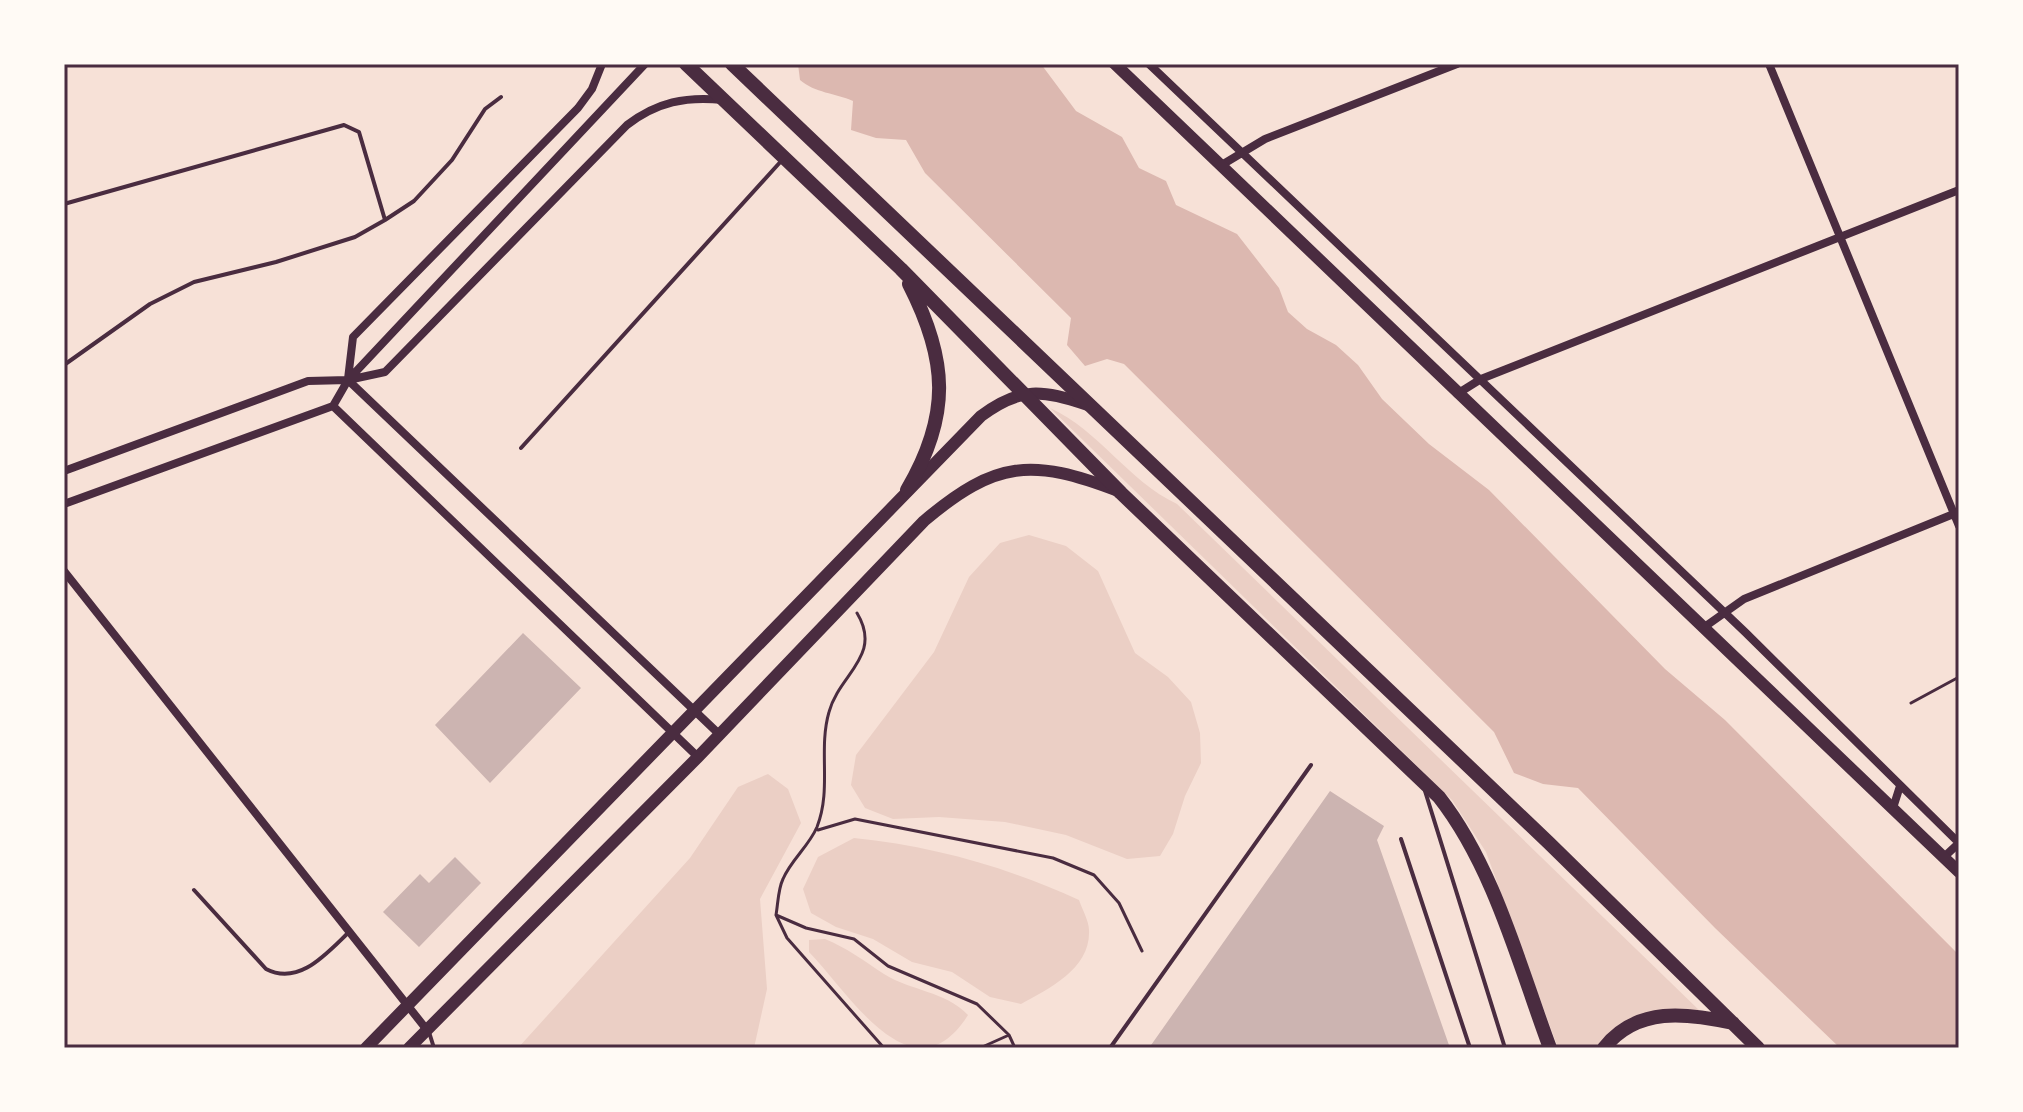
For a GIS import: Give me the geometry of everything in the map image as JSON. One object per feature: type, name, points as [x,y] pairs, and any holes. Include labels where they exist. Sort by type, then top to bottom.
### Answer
[{"type":"main road","points":[[686,64],[901,269],[1121,493],[1421,777],[1457,820],[1483,869],[1550,1048]]},
{"type":"main road","points":[[732,64],[1758,1048]]},
{"type":"main road","points":[[1115,64],[1959,872]]},
{"type":"main road","points":[[901,269],[931,330],[939,363],[941,396],[935,430],[924,461],[907,490]]},
{"type":"main road","points":[[366,1048],[981,416],[997,403],[1022,393],[1060,396],[1089,405]]},
{"type":"main road","points":[[409,1048],[698,757],[924,521],[958,491],[1008,471],[1053,470],[1121,493]]},
{"type":"main road","points":[[1604,1048],[1622,1031],[1660,1016],[1688,1014],[1733,1023]]},
{"type":"street","points":[[348,380],[353,337],[578,108],[592,89],[602,64]]},
{"type":"street","points":[[64,504],[333,406],[348,380],[645,64]]},
{"type":"street","points":[[1149,64],[1481,379],[1959,843],[1944,857]]},
{"type":"street","points":[[1220,166],[1241,150],[1457,64]]},
{"type":"street","points":[[1769,64],[1957,513],[1959,526]]},
{"type":"street","points":[[64,471],[308,381],[348,380],[385,372],[627,125],[665,103],[689,98],[724,100]]},
{"type":"street","points":[[1457,394],[1481,379],[1959,190]]},
{"type":"street","points":[[348,380],[719,734]]},
{"type":"street","points":[[333,406],[698,757]]},
{"type":"street","points":[[1703,628],[1744,599],[1957,513]]},
{"type":"street","points":[[64,571],[427,1030]]},
{"type":"street","points":[[1893,808],[1900,786]]},
{"type":"lane","points":[[64,365],[150,304],[194,282],[329,245],[385,220],[414,201],[452,160],[485,109],[501,97]]},
{"type":"lane","points":[[64,204],[344,125],[359,132],[385,220]]},
{"type":"lane","points":[[521,448],[785,156]]},
{"type":"lane","points":[[1110,1048],[1311,765]]},
{"type":"lane","points":[[1421,777],[1505,1048]]},
{"type":"lane","points":[[1401,839],[1470,1048]]},
{"type":"lane","points":[[194,890],[266,969],[279,975],[298,972],[315,963],[349,932]]},
{"type":"lane","points":[[427,1030],[434,1039],[434,1048]]},
{"type":"path","points":[[848,599],[866,628],[863,653],[829,708],[823,741],[826,799],[816,830],[782,879],[776,915],[787,938],[884,1048]]},
{"type":"path","points":[[1911,703],[1959,677]]},
{"type":"path","points":[[816,830],[855,819],[1053,858],[1094,875],[1119,903],[1142,951]]},
{"type":"path","points":[[776,915],[806,928],[854,939],[888,966],[977,1004],[1009,1035],[1015,1048]]},
{"type":"path","points":[[980,1048],[1009,1035]]},
{"type":"shaded area","points":[[798,64],[1041,64],[1076,111],[1122,137],[1139,168],[1166,181],[1176,205],[1237,234],[1279,288],[1288,312],[1307,329],[1336,345],[1358,365],[1382,399],[1429,444],[1489,490],[1665,669],[1725,720],[1959,955],[1959,1048],[1840,1048],[1715,928],[1578,788],[1543,784],[1514,773],[1494,732],[1124,364],[1107,359],[1085,366],[1067,345],[1071,318],[925,173],[906,140],[876,138],[851,130],[853,101],[800,80]]},
{"type":"shaded area","points":[[1050,408],[1084,429],[1143,482],[1177,504],[1700,1011],[1669,1009],[1599,1048],[1558,1048],[1486,852],[1452,800]]},
{"type":"shaded area","points":[[1029,535],[1066,546],[1098,571],[1135,653],[1168,677],[1191,702],[1200,733],[1201,763],[1185,796],[1173,834],[1160,856],[1127,859],[1066,835],[1005,822],[939,817],[893,819],[865,808],[851,785],[856,755],[934,652],[969,577],[1000,543]]},
{"type":"shaded area","points":[[768,774],[788,789],[801,823],[760,899],[767,989],[754,1048],[518,1048],[690,858],[738,787]]},
{"type":"shaded area","points":[[854,838],[941,852],[1025,878],[1079,900],[1089,930],[1083,955],[1067,975],[1021,1004],[990,997],[952,972],[912,962],[873,939],[836,927],[811,913],[803,889],[818,857]]},
{"type":"shaded area","points":[[825,939],[894,980],[949,1001],[968,1015],[947,1039],[926,1048],[904,1044],[883,1032],[862,1013],[809,952],[809,940]]},
{"type":"building","points":[[523,633],[581,688],[490,783],[435,725]]},
{"type":"building","points":[[1330,791],[1384,826],[1377,840],[1450,1048],[1149,1048]]},
{"type":"building","points":[[455,857],[481,883],[419,947],[383,912],[420,874],[429,883]]}]
